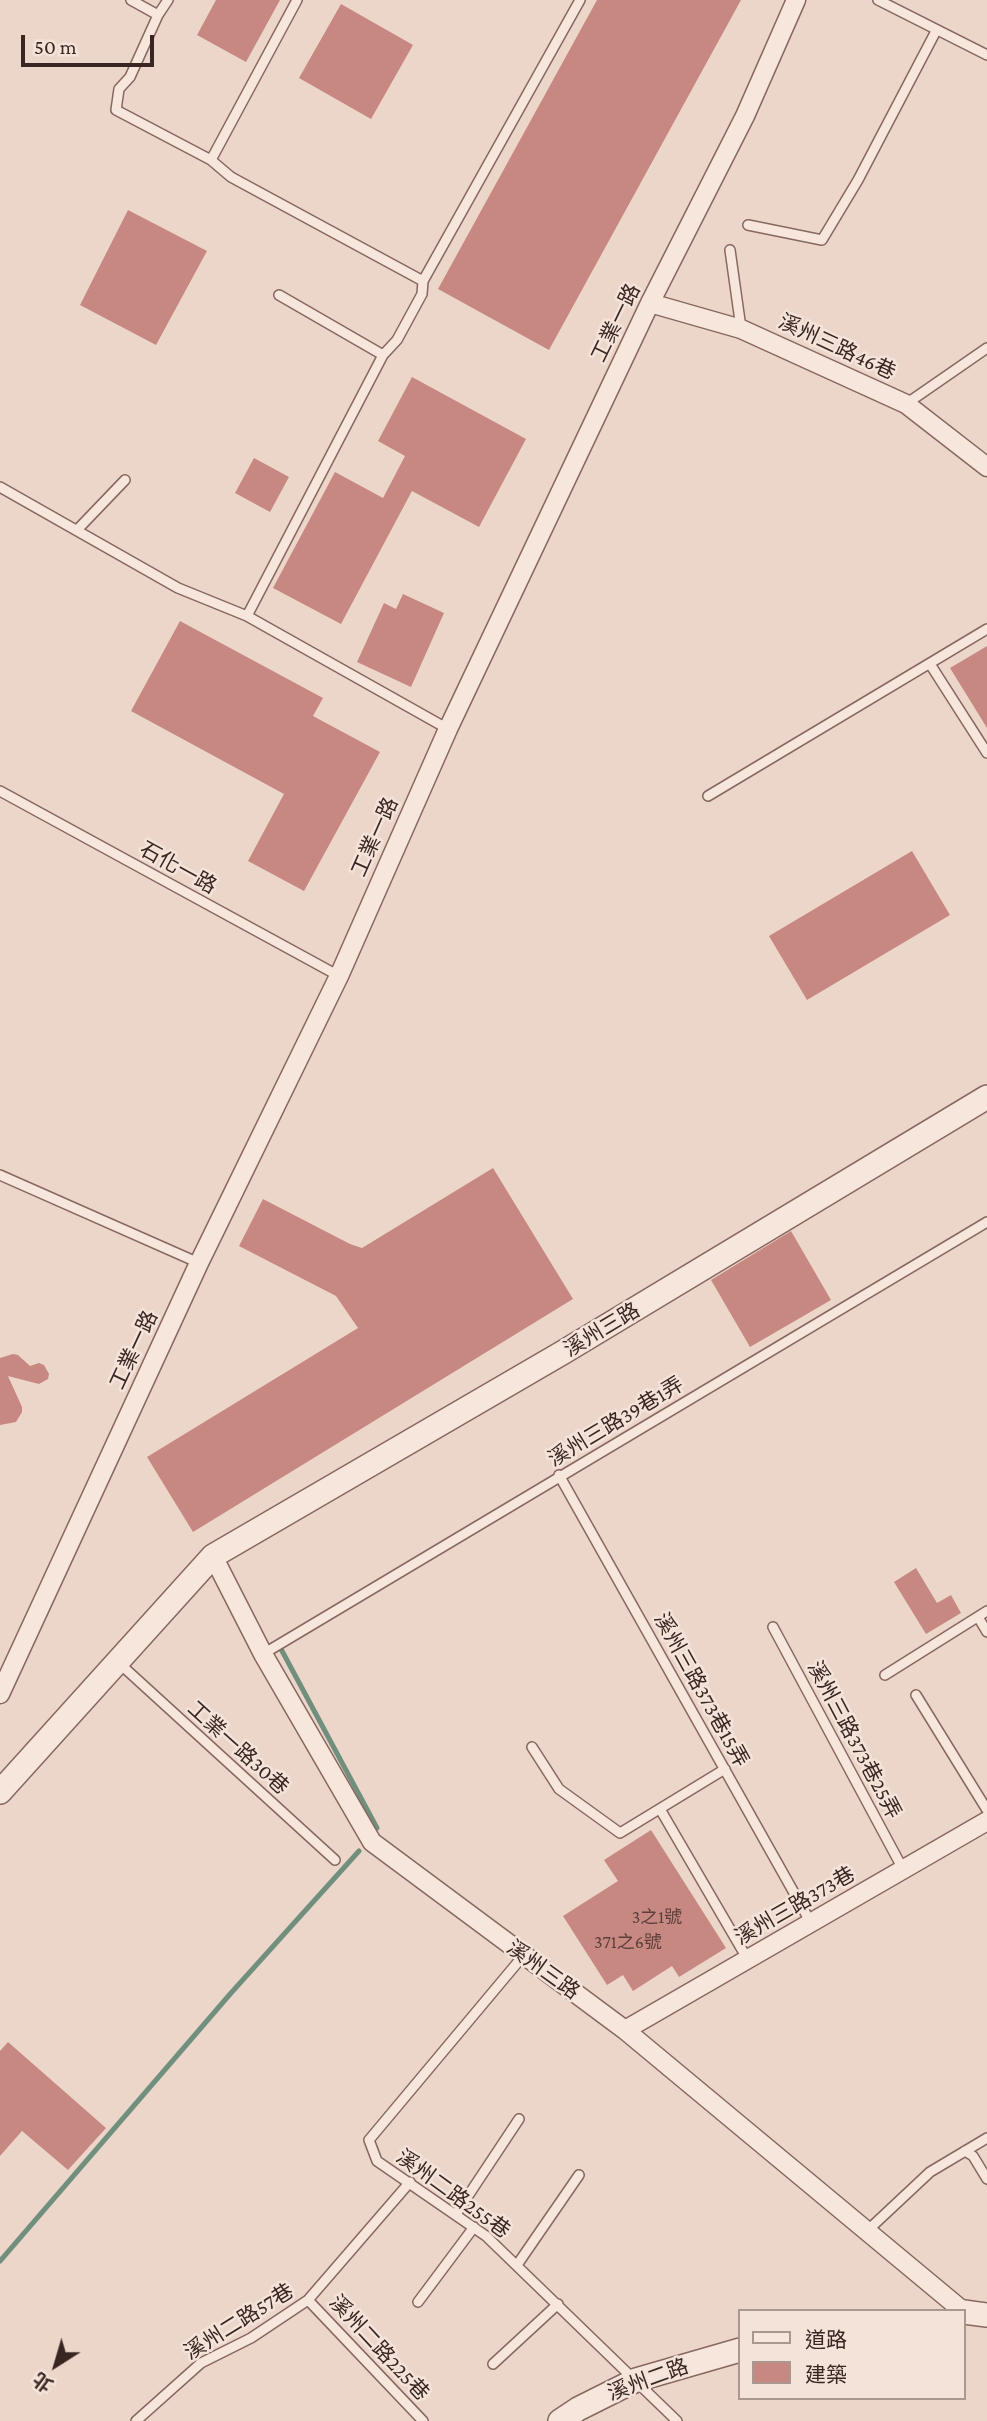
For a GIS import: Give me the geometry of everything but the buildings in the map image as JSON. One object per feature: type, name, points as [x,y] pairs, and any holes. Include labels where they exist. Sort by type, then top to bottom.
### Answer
[{"type":"street","name":"工業一路","points":[[0,1694],[199,1263],[339,976],[448,729],[650,303],[745,116],[796,0]]},
{"type":"street","name":"溪州三路46巷","points":[[650,303],[741,329],[906,404],[987,467]]},
{"type":"street","name":"溪州三路","points":[[0,1792],[213,1556],[574,1346],[987,1097]]},
{"type":"street","name":"溪州三路","points":[[213,1556],[263,1654],[372,1842],[625,2030],[960,2309]]},
{"type":"street","name":"溪州三路373巷","points":[[625,2030],[987,1821]]},
{"type":"street","points":[[966,2312],[987,2315]]},
{"type":"street","name":"溪州二路","points":[[561,2421],[589,2403],[636,2380],[738,2351]]},
{"type":"lane","points":[[131,0],[158,15]]},
{"type":"lane","points":[[168,0],[158,15],[130,77],[119,89],[116,110],[211,160],[231,177],[423,281]]},
{"type":"lane","points":[[211,160],[297,0]]},
{"type":"lane","points":[[247,616],[383,355],[397,340],[422,294],[423,281],[580,0]]},
{"type":"lane","points":[[878,0],[987,55]]},
{"type":"lane","points":[[748,225],[822,240],[858,180],[936,31]]},
{"type":"lane","points":[[730,250],[741,329]]},
{"type":"lane","points":[[279,295],[383,355]]},
{"type":"lane","points":[[906,404],[987,348]]},
{"type":"lane","points":[[78,529],[125,480]]},
{"type":"lane","points":[[0,487],[178,588],[247,616],[448,729]]},
{"type":"lane","points":[[708,796],[987,629]]},
{"type":"lane","points":[[930,664],[987,753]]},
{"type":"lane","name":"石化一路","points":[[0,791],[339,976]]},
{"type":"lane","points":[[0,1175],[199,1263]]},
{"type":"lane","name":"溪州三路39巷1弄","points":[[263,1654],[987,1222]]},
{"type":"lane","name":"溪州三路373巷15弄","points":[[559,1475],[811,1923]]},
{"type":"lane","points":[[885,1675],[987,1611]]},
{"type":"lane","points":[[978,1617],[987,1632]]},
{"type":"lane","name":"溪州三路373巷25弄","points":[[773,1627],[904,1871]]},
{"type":"lane","name":"工業一路30巷","points":[[117,1661],[335,1860]]},
{"type":"lane","points":[[916,1695],[987,1810]]},
{"type":"lane","points":[[532,1747],[559,1789],[620,1833],[725,1769]]},
{"type":"lane","points":[[660,1809],[748,1960]]},
{"type":"lane","name":"溪州二路255巷","points":[[523,1956],[369,2140],[377,2161],[474,2227],[558,2304],[677,2421]]},
{"type":"lane","points":[[456,2214],[519,2119]]},
{"type":"lane","points":[[867,2231],[930,2172],[987,2138]]},
{"type":"lane","points":[[965,2151],[973,2156],[987,2179]]},
{"type":"lane","points":[[517,2265],[579,2175]]},
{"type":"lane","name":"溪州二路57巷","points":[[136,2421],[201,2364],[251,2337],[309,2300],[410,2182]]},
{"type":"lane","points":[[418,2302],[474,2227]]},
{"type":"lane","name":"溪州二路225巷","points":[[309,2300],[424,2421]]},
{"type":"lane","points":[[493,2364],[558,2304]]},
{"type":"waterway","points":[[281,1649],[377,1828]]},
{"type":"waterway","points":[[0,2261],[231,1993],[359,1851]]}]
